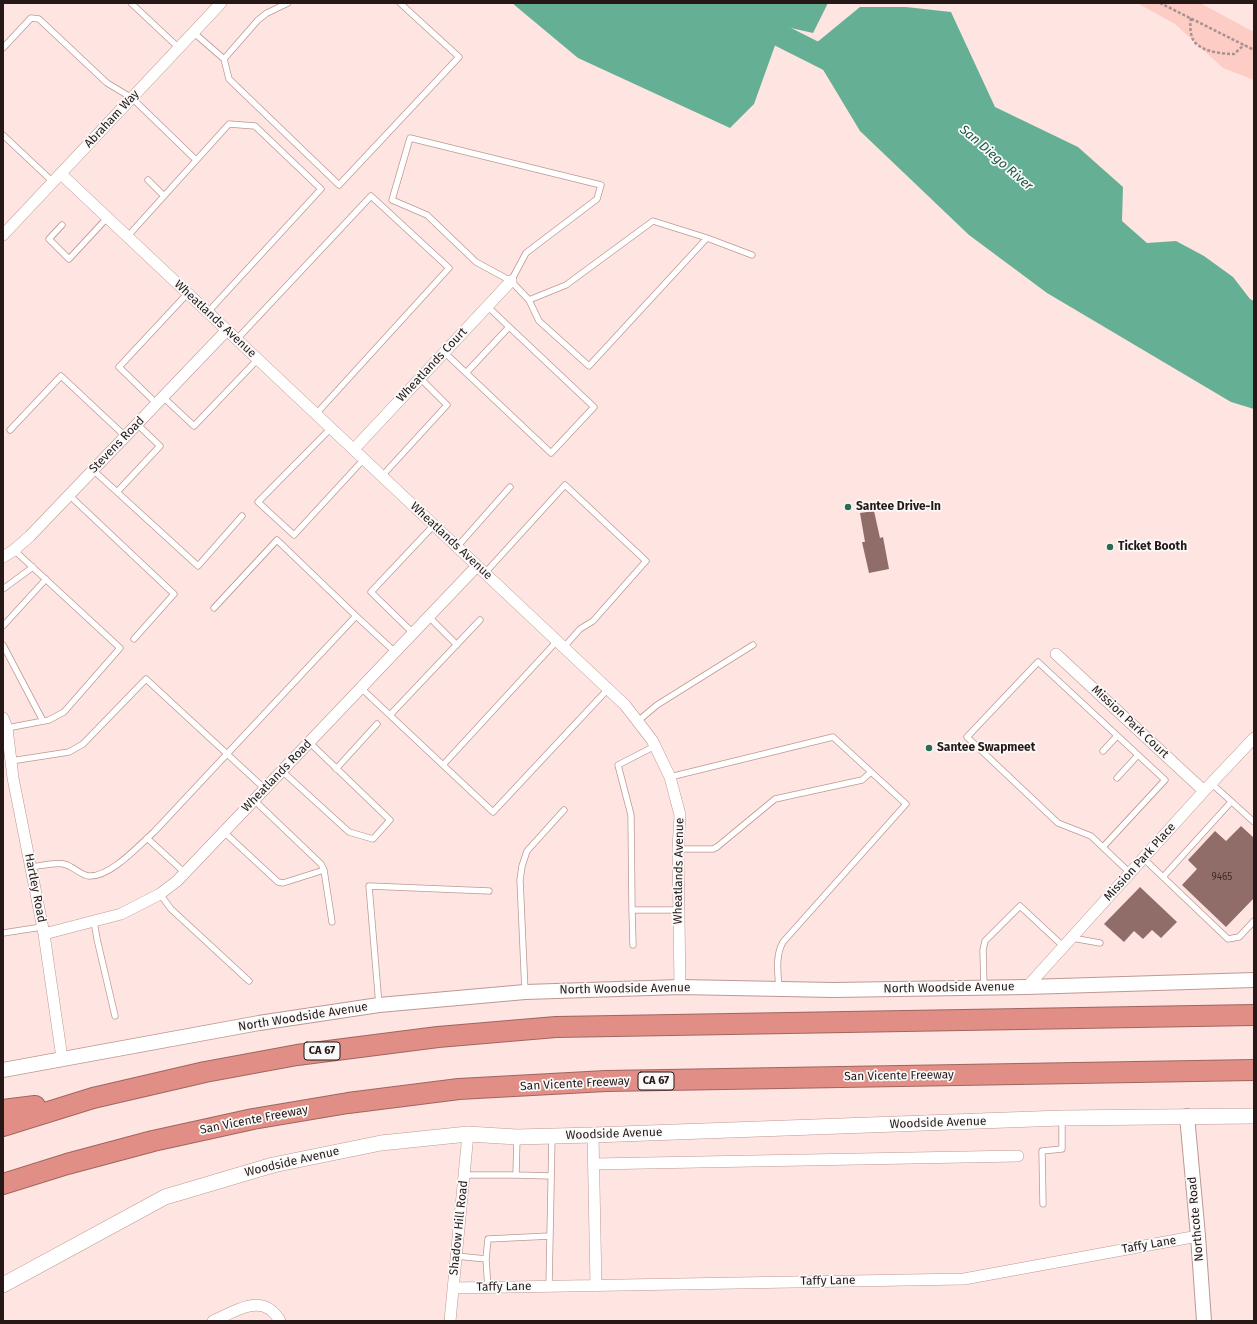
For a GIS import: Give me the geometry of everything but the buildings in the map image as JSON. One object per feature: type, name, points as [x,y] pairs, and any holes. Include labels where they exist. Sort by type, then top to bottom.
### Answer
[{"type":"highway","name":"CA 67","points":[[3,1126],[93,1098],[205,1072],[297,1055],[438,1037],[556,1027],[1254,1015]]},
{"type":"highway","name":"San Vicente Freeway","points":[[3,1184],[66,1164],[153,1141],[253,1119],[459,1089],[606,1081],[1254,1070]]},
{"type":"highway","points":[[3,1110],[93,1098]]},
{"type":"highway","points":[[3,1198],[66,1164]]},
{"type":"main road","name":"Woodside Avenue","points":[[3,1285],[165,1196],[280,1163],[381,1143],[468,1134],[516,1137],[1062,1118],[1254,1116]]},
{"type":"street","name":"Abraham Way","points":[[3,235],[221,3]]},
{"type":"street","name":"Wheatlands Avenue","points":[[57,178],[107,218],[188,293],[608,688],[638,721],[655,746],[670,777],[680,815],[678,849],[680,987]]},
{"type":"street","name":"Wheatlands Court","points":[[354,449],[511,281]]},
{"type":"street","name":"Stevens Road","points":[[3,557],[14,550],[30,536],[227,330]]},
{"type":"street","name":"Wheatlands Road","points":[[43,930],[94,921],[121,914],[160,894],[177,881],[413,633],[481,570]]},
{"type":"street","name":"Mission Park Court","points":[[1056,654],[1208,787]]},
{"type":"street","name":"Hartley Road","points":[[5,723],[10,761],[8,779],[31,866],[43,930],[62,1058]]},
{"type":"street","name":"Mission Park Place","points":[[1027,987],[1254,738]]},
{"type":"street","name":"North Woodside Avenue","points":[[3,1070],[259,1023],[379,1005],[525,992],[680,987],[833,990],[984,988],[1254,980]]},
{"type":"street","name":"Northcote Road","points":[[1187,1116],[1204,1321]]},
{"type":"street","name":"Shadow Hill Road","points":[[450,1321],[468,1134]]},
{"type":"street","points":[[593,1135],[596,1286]]},
{"type":"street","points":[[594,1164],[1018,1156]]},
{"type":"street","name":"Taffy Lane","points":[[453,1288],[964,1279],[1198,1236]]},
{"type":"street","points":[[212,1321],[247,1306],[256,1305],[268,1308],[278,1317],[280,1321]]},
{"type":"lane","points":[[132,3],[179,48]]},
{"type":"lane","points":[[224,59],[258,20],[288,3]]},
{"type":"lane","points":[[193,32],[224,59],[229,80],[339,185],[459,57],[400,3]]},
{"type":"lane","points":[[3,48],[31,18],[39,19],[107,83],[132,98],[196,160]]},
{"type":"lane","points":[[127,237],[229,124],[255,126],[321,189],[208,312]]},
{"type":"lane","points":[[3,135],[57,178]]},
{"type":"lane","points":[[511,281],[526,253],[597,199],[601,185],[410,138],[392,200],[427,215],[476,262],[511,281],[530,300],[539,321],[589,366],[706,238]]},
{"type":"lane","points":[[148,180],[164,196]]},
{"type":"lane","points":[[237,339],[371,196],[449,268],[316,414]]},
{"type":"lane","points":[[62,225],[49,239],[69,259],[107,218]]},
{"type":"lane","points":[[530,300],[566,285],[653,221],[752,255]]},
{"type":"lane","points":[[188,293],[119,367],[194,426],[258,359]]},
{"type":"lane","points":[[444,352],[551,453],[594,407],[487,306]]},
{"type":"lane","points":[[466,373],[509,327]]},
{"type":"lane","points":[[10,430],[61,376],[125,436]]},
{"type":"lane","points":[[382,476],[448,405],[420,378]]},
{"type":"lane","points":[[118,492],[160,446],[137,424]]},
{"type":"lane","points":[[331,428],[258,502],[294,535],[364,459]]},
{"type":"lane","points":[[93,470],[198,566],[242,516]]},
{"type":"lane","points":[[443,765],[560,644],[580,628],[593,621],[646,561],[565,485],[481,570]]},
{"type":"lane","points":[[457,546],[510,487]]},
{"type":"lane","points":[[69,495],[174,594],[134,639]]},
{"type":"lane","points":[[413,633],[371,592],[434,525]]},
{"type":"lane","points":[[214,608],[277,540],[395,652]]},
{"type":"lane","points":[[5,723],[43,721],[64,712],[120,648],[14,550]]},
{"type":"lane","points":[[3,589],[33,567]]},
{"type":"lane","points":[[3,626],[46,579]]},
{"type":"lane","points":[[31,866],[64,864],[89,876],[102,873],[118,865],[147,838],[356,616]]},
{"type":"lane","points":[[429,617],[457,645]]},
{"type":"lane","points":[[390,715],[480,620]]},
{"type":"lane","points":[[3,645],[43,721]]},
{"type":"lane","points":[[638,721],[657,705],[753,645]]},
{"type":"lane","points":[[1103,847],[1165,780],[1038,662],[967,737],[1058,823],[1091,836],[1130,873]]},
{"type":"lane","points":[[10,761],[70,752],[74,750],[83,744],[146,679],[264,789]]},
{"type":"lane","points":[[361,688],[493,812],[608,688]]},
{"type":"lane","points":[[336,769],[377,724]]},
{"type":"lane","points":[[1103,752],[1117,736]]},
{"type":"lane","points":[[670,777],[833,737],[906,804],[783,942],[777,958],[779,989]]},
{"type":"lane","points":[[282,771],[348,832],[373,839],[390,820],[309,742]]},
{"type":"lane","points":[[633,945],[631,815],[618,765],[655,746]]},
{"type":"lane","points":[[1117,778],[1138,755]]},
{"type":"lane","points":[[678,849],[713,849],[723,843],[775,799],[862,780],[871,772]]},
{"type":"lane","points":[[1208,787],[1232,802],[1254,822]]},
{"type":"lane","points":[[254,800],[321,864],[324,870],[332,922]]},
{"type":"lane","points":[[1163,877],[1232,802]]},
{"type":"lane","points":[[525,992],[520,880],[522,866],[527,850],[564,810]]},
{"type":"lane","points":[[224,832],[278,882],[283,883],[324,870]]},
{"type":"lane","points":[[147,838],[185,873]]},
{"type":"lane","points":[[1143,858],[1228,939],[1239,937],[1254,920]]},
{"type":"lane","points":[[379,1005],[369,886],[489,891]]},
{"type":"lane","points":[[160,894],[171,909],[249,981]]},
{"type":"lane","points":[[984,988],[983,950],[985,941],[1020,906],[1067,942],[1100,943]]},
{"type":"lane","points":[[632,910],[678,910]]},
{"type":"lane","points":[[94,921],[115,1016]]},
{"type":"lane","points":[[3,933],[43,930]]},
{"type":"lane","points":[[1043,1204],[1042,1151],[1062,1149],[1062,1118]]},
{"type":"lane","points":[[549,1286],[552,1136]]},
{"type":"lane","points":[[516,1137],[516,1175]]},
{"type":"lane","points":[[464,1175],[551,1176]]},
{"type":"lane","points":[[488,1288],[486,1259],[488,1239],[550,1236]]},
{"type":"lane","points":[[456,1256],[486,1259]]},
{"type":"path","points":[[1160,3],[1254,50]]},
{"type":"path","points":[[1191,18],[1190,30],[1196,45],[1223,54],[1234,54],[1244,45]]},
{"type":"shaded area","points":[[1137,3],[1200,3],[1254,32],[1254,80],[1223,68],[1175,24]]},
{"type":"water","points":[[512,3],[828,3],[813,33],[782,26],[754,104],[730,128],[578,58]]},
{"type":"water","points":[[860,7],[906,7],[951,12],[995,107],[1078,147],[1123,187],[1122,221],[1147,243],[1176,241],[1204,256],[1233,277],[1250,299],[1254,301],[1254,409],[1231,402],[1047,293],[969,235],[860,131],[810,48]]},
{"type":"waterway","name":"San Diego River","points":[[716,3],[841,66]]},
{"type":"place","name":"Santee Drive-In","points":[[848,507]]},
{"type":"place","name":"Ticket Booth","points":[[1110,547]]},
{"type":"place","name":"Santee Swapmeet","points":[[929,748]]}]
